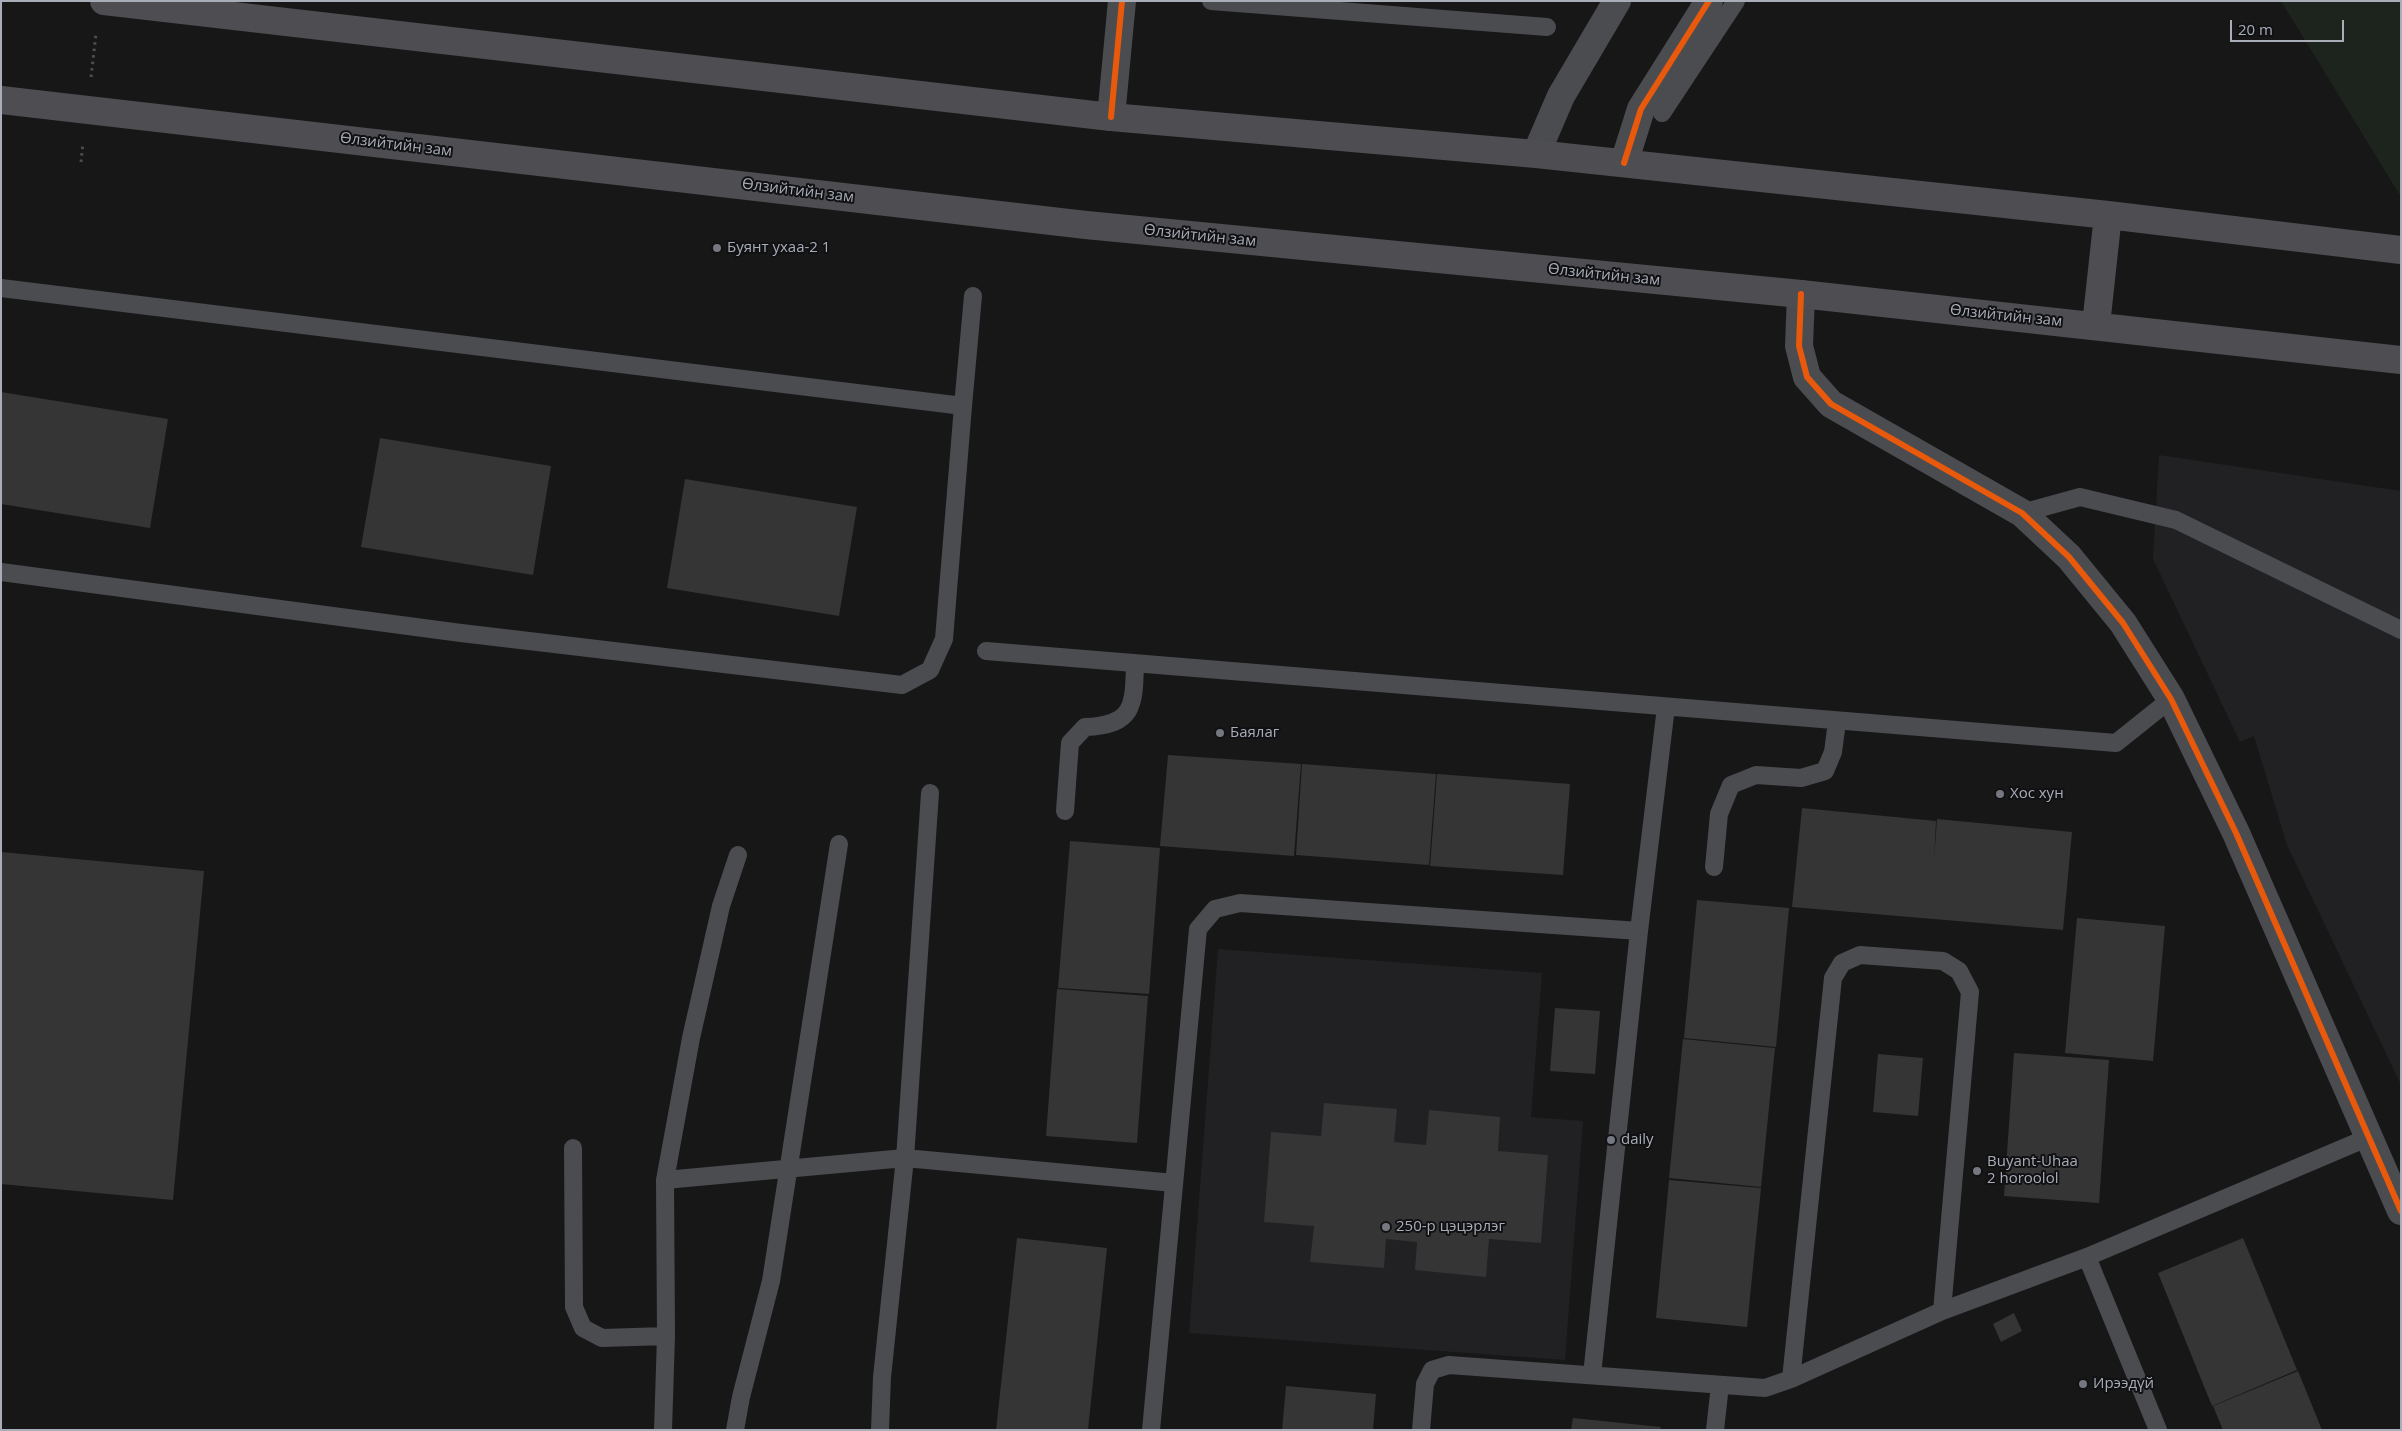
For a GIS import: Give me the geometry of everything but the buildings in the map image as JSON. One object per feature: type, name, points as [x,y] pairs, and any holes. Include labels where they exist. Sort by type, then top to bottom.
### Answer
[{"type":"highway","points":[[104,1],[1110,117],[1624,163],[2108,215],[2401,250]]},
{"type":"highway","name":"Өлзийтийн зам","points":[[1,100],[1086,225],[1801,294],[2401,360]]},
{"type":"highway","points":[[2096,325],[2108,215]]},
{"type":"street","points":[[1110,117],[1122,1]]},
{"type":"street","points":[[1536,154],[1561,96],[1617,1]]},
{"type":"street","points":[[1624,163],[1641,109],[1709,1]]},
{"type":"street","points":[[1801,294],[1799,346],[1807,377],[1831,404],[2022,513],[2069,557],[2123,623],[2171,699],[2236,833],[2367,1138],[2401,1211]]},
{"type":"lane","points":[[1211,1],[1548,27]]},
{"type":"lane","points":[[1662,112],[1736,1]]},
{"type":"lane","points":[[1,288],[963,406]]},
{"type":"lane","points":[[1,572],[470,634],[902,685],[930,670],[944,639],[973,296]]},
{"type":"lane","points":[[2022,513],[2080,497],[2176,520],[2401,630]]},
{"type":"lane","points":[[986,651],[2116,744],[2171,699]]},
{"type":"lane","points":[[1065,811],[1070,742],[1085,727],[1107,726],[1126,715],[1134,696],[1135,663]]},
{"type":"lane","points":[[1592,1376],[1639,931],[1666,707]]},
{"type":"lane","points":[[1714,868],[1719,814],[1731,785],[1756,775],[1801,778],[1825,771],[1833,752],[1837,722]]},
{"type":"lane","points":[[880,1430],[882,1378],[905,1158],[930,793]]},
{"type":"lane","points":[[735,1430],[740,1397],[771,1281],[839,844]]},
{"type":"lane","points":[[663,1430],[666,1336],[665,1180],[691,1038],[721,906],[738,855]]},
{"type":"lane","points":[[1150,1430],[1198,930],[1216,909],[1240,903],[1639,931]]},
{"type":"lane","points":[[1792,1379],[1833,978],[1842,963],[1860,955],[1943,961],[1959,971],[1970,992],[1942,1311]]},
{"type":"lane","points":[[1421,1430],[1425,1384],[1432,1370],[1449,1365],[1766,1388],[1792,1379],[1942,1311],[2087,1257],[2367,1138]]},
{"type":"lane","points":[[573,1148],[574,1307],[583,1328],[602,1338],[666,1336]]},
{"type":"lane","points":[[665,1180],[905,1158],[1174,1183]]},
{"type":"lane","points":[[2087,1257],[2158,1430]]},
{"type":"lane","points":[[1715,1430],[1720,1385]]},
{"type":"shaded area","points":[[2281,1],[2401,1],[2401,197]]},
{"type":"shaded area","points":[[2159,455],[2401,491],[2401,1085],[2287,845],[2254,736],[2240,742],[2153,559]]},
{"type":"shaded area","name":"250-р цэцэрлэг","points":[[1218,949],[1542,973],[1531,1117],[1583,1121],[1565,1360],[1189,1333]]},
{"type":"cycle path","points":[[1111,117],[1122,1]]},
{"type":"cycle path","points":[[1624,163],[1641,109],[1709,1]]},
{"type":"cycle path","points":[[1801,294],[1799,346],[1807,377],[1831,404],[2022,513],[2069,557],[2123,623],[2171,699],[2236,833],[2401,1211]]},
{"type":"place","name":"Буянт ухаа-2 1","points":[[717,248]]},
{"type":"place","name":"Баялаг","points":[[1220,733]]},
{"type":"place","name":"Хос хун","points":[[2000,794]]},
{"type":"place","name":"daily","points":[[1611,1140]]},
{"type":"place","name":"Buyant-Uhaa 2 horoolol","points":[[1977,1171]]},
{"type":"place","name":"250-р цэцэрлэг","points":[[1386,1227]]},
{"type":"place","name":"Ирээдүй","points":[[2083,1384]]}]
